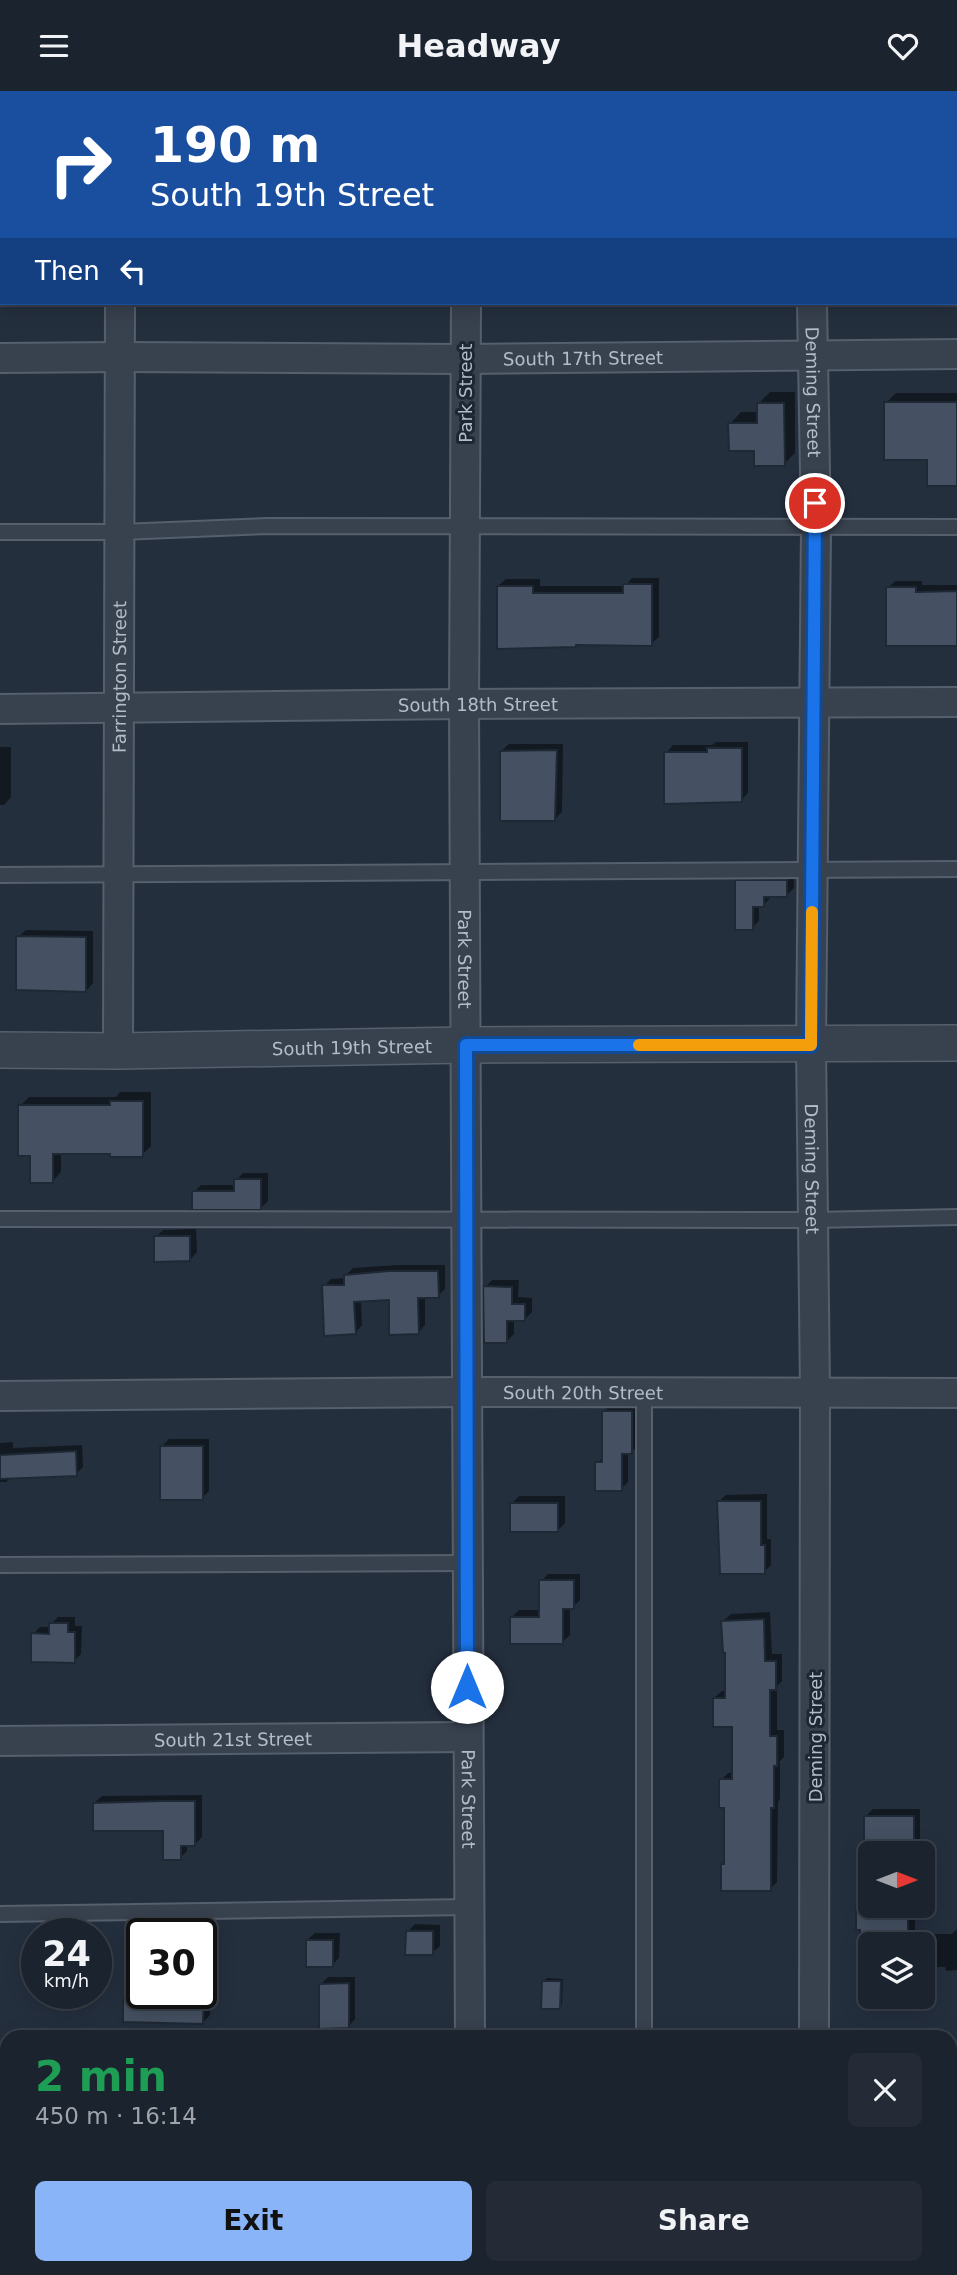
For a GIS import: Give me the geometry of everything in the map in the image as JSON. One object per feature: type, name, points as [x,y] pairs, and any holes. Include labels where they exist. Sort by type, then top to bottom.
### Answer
[{"type":"street","name":"Farrington Street","points":[[118,1051],[120,305]]},
{"type":"street","name":"Park Street","points":[[466,305],[464,704],[470,2030]]},
{"type":"street","name":"Deming Street","points":[[812,305],[816,527],[811,1045],[815,1392],[814,2030]]},
{"type":"street","name":"South 17th Street","points":[[0,358],[465,359],[957,354]]},
{"type":"street","name":"South 18th Street","points":[[0,709],[119,706],[957,702]]},
{"type":"street","name":"South 19th Street","points":[[0,1050],[957,1044]]},
{"type":"street","name":"South 20th Street","points":[[0,1396],[468,1392],[957,1393]]},
{"type":"street","name":"South 21st Street","points":[[0,1741],[467,1737]]},
{"type":"lane","points":[[0,532],[120,532],[268,526],[957,527]]},
{"type":"lane","points":[[0,874],[957,869]]},
{"type":"lane","points":[[0,1219],[813,1220],[957,1217]]},
{"type":"lane","points":[[644,1392],[644,2030]]},
{"type":"lane","points":[[0,1565],[468,1563]]},
{"type":"lane","points":[[0,1914],[469,1907]]},
{"type":"building","points":[[884,402],[957,402],[957,486],[927,486],[927,460],[884,460]]},
{"type":"building","points":[[757,403],[784,403],[785,466],[754,466],[754,451],[729,451],[728,423],[757,423]]},
{"type":"building","points":[[623,584],[652,584],[652,646],[576,645],[497,649],[497,586],[533,586],[533,593],[623,593]]},
{"type":"building","points":[[886,587],[916,587],[916,592],[957,591],[957,646],[886,646]]},
{"type":"building","points":[[707,748],[742,748],[742,802],[664,804],[664,752],[707,752]]},
{"type":"building","points":[[557,750],[555,821],[500,821],[500,751]]},
{"type":"building","points":[[735,880],[787,880],[787,897],[764,897],[764,907],[753,907],[753,930],[735,930]]},
{"type":"building","points":[[16,936],[86,937],[86,992],[16,990]]},
{"type":"building","points":[[110,1101],[143,1101],[143,1157],[53,1154],[53,1183],[30,1183],[30,1156],[18,1156],[18,1105],[110,1105]]},
{"type":"building","points":[[234,1179],[261,1179],[261,1210],[192,1210],[192,1191],[234,1191]]},
{"type":"building","points":[[154,1236],[190,1236],[190,1261],[154,1262]]},
{"type":"building","points":[[438,1271],[439,1298],[418,1298],[419,1334],[389,1335],[389,1300],[354,1302],[356,1334],[324,1336],[322,1285],[344,1285],[344,1275]]},
{"type":"building","points":[[483,1286],[512,1287],[512,1304],[525,1304],[525,1321],[507,1321],[507,1343],[484,1343]]},
{"type":"building","points":[[602,1411],[632,1411],[632,1454],[622,1454],[622,1491],[595,1491],[595,1462],[602,1462]]},
{"type":"building","points":[[160,1446],[203,1446],[203,1500],[160,1500]]},
{"type":"building","points":[[76,1451],[77,1476],[0,1479],[0,1455]]},
{"type":"building","points":[[717,1501],[761,1501],[761,1545],[765,1545],[765,1574],[720,1574]]},
{"type":"building","points":[[510,1503],[558,1503],[558,1532],[510,1532]]},
{"type":"building","points":[[539,1580],[574,1580],[574,1609],[563,1609],[563,1644],[510,1644],[510,1617],[539,1617]]},
{"type":"building","points":[[764,1619],[765,1661],[776,1661],[776,1690],[770,1690],[770,1736],[777,1736],[774,1808],[771,1808],[771,1891],[721,1891],[724,1808],[719,1808],[719,1779],[732,1779],[732,1727],[713,1727],[713,1698],[725,1698],[725,1653],[721,1621]]},
{"type":"building","points":[[49,1623],[68,1623],[68,1632],[75,1632],[75,1663],[31,1662],[31,1633],[49,1634]]},
{"type":"building","points":[[195,1801],[195,1846],[181,1846],[181,1860],[163,1860],[163,1831],[93,1831],[93,1803]]},
{"type":"building","points":[[864,1816],[914,1816],[914,1841],[864,1841]]},
{"type":"building","points":[[856,1906],[858,1918],[908,1918],[908,1932],[856,1930]]},
{"type":"building","points":[[406,1931],[433,1931],[433,1955],[405,1955]]},
{"type":"building","points":[[306,1940],[333,1940],[333,1967],[306,1967]]},
{"type":"building","points":[[542,1981],[561,1981],[560,2009],[541,2009]]},
{"type":"building","points":[[349,1983],[349,2028],[319,2029],[319,1984]]},
{"type":"building","points":[[123,1999],[126,1999],[126,2009],[203,2009],[203,2024],[123,2022]]},
{"type":"slow traffic","points":[[639,1045],[811,1045],[812,912]]},
{"type":"route","points":[[467,1687],[466,1045],[811,1045],[815,503]]}]
